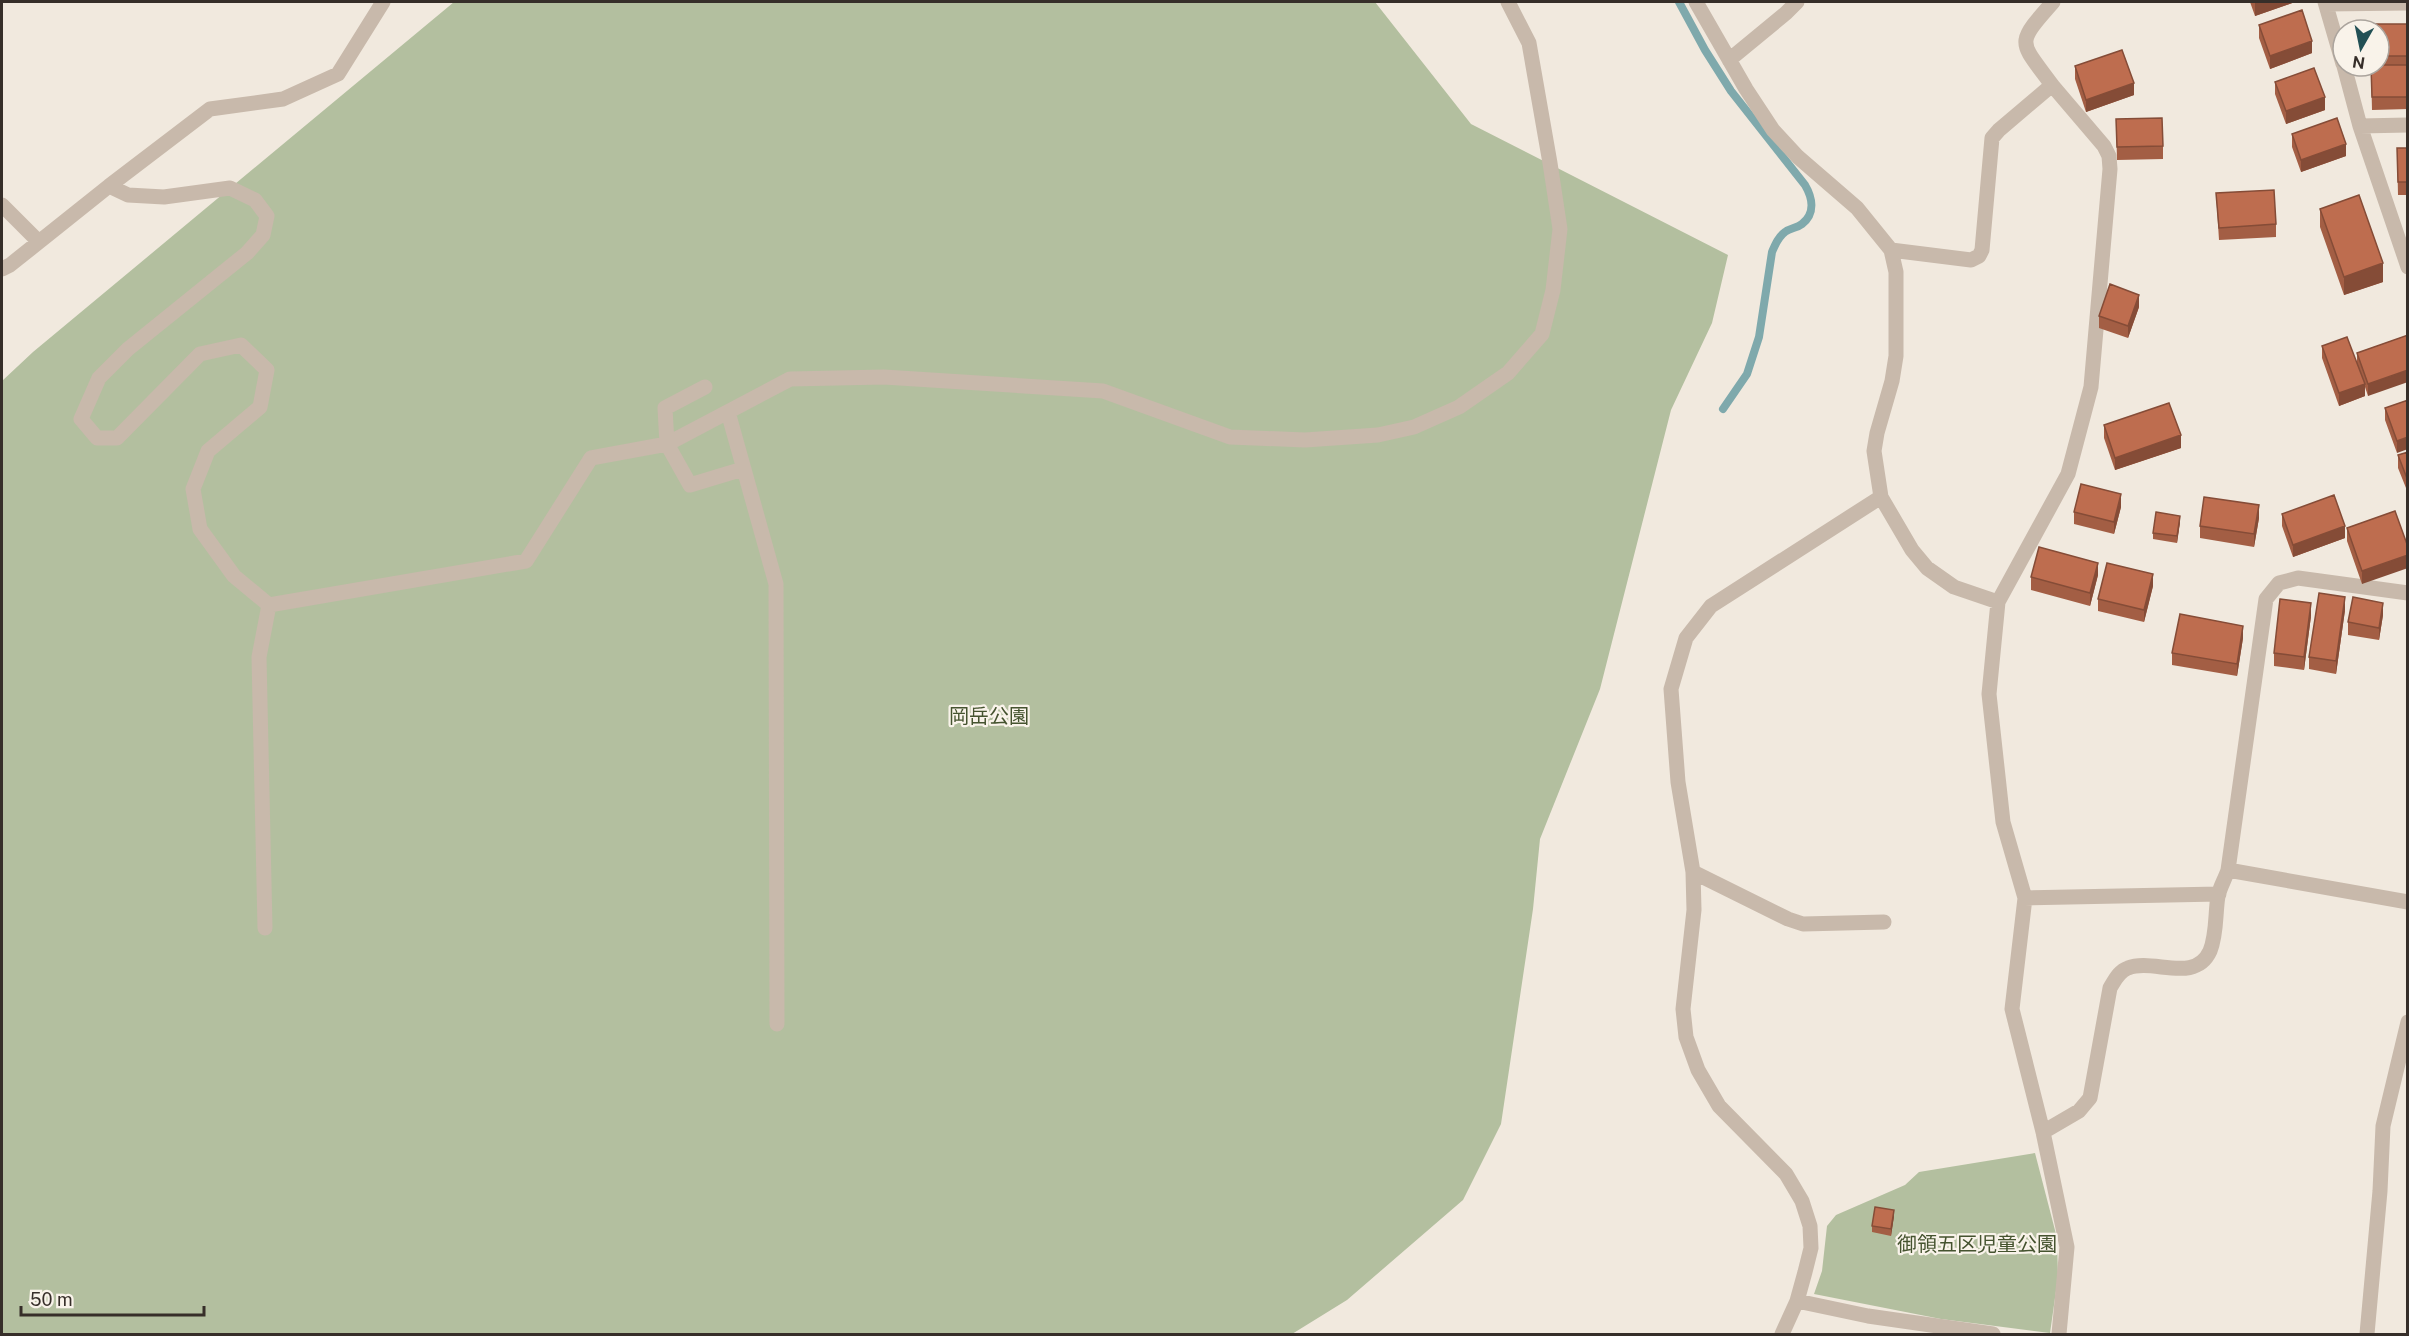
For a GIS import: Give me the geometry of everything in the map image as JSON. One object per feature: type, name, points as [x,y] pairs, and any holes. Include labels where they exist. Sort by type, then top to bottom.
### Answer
[{"type":"street","points":[[2,269],[10,266],[210,109],[284,99],[338,74],[383,2]]},
{"type":"street","points":[[268,605],[526,561],[591,458],[667,444],[790,379],[884,377],[1102,391],[1230,437],[1305,440],[1378,435],[1414,428],[1459,407],[1508,373],[1542,334],[1554,290],[1560,229],[1548,152],[1529,43],[1508,2]]},
{"type":"street","points":[[1696,2],[1773,130],[1798,157],[1857,208],[1891,250],[1896,272],[1896,356],[1874,451],[1881,497],[1912,550],[1928,568],[1954,586],[1998,602]]},
{"type":"street","points":[[1729,60],[1797,2]]},
{"type":"street","points":[[2054,2],[2030,28],[2025,38],[2026,50],[2052,85],[2104,146],[2109,156],[2110,169],[2091,387],[2068,474],[1998,602],[1989,694],[2002,822],[2025,898],[2012,1009],[2043,1132],[2067,1247],[2060,1335]]},
{"type":"street","points":[[2331,21],[2326,3],[2408,3]]},
{"type":"street","points":[[2347,78],[2360,126],[2406,258]]},
{"type":"street","points":[[1891,250],[1971,260],[1979,256],[1982,250],[1992,138],[1999,129],[2052,85]]},
{"type":"street","points":[[2360,126],[2408,125]]},
{"type":"street","points":[[109,186],[128,195],[164,197],[231,188],[255,201],[267,216],[263,235],[246,253],[128,350],[99,378],[81,419],[97,438],[117,438],[200,354],[241,345],[261,364],[267,370],[260,407],[208,451],[193,489],[200,530],[234,576],[268,605]]},
{"type":"street","points":[[2,205],[39,242]]},
{"type":"street","points":[[705,387],[665,408],[667,444],[690,485],[743,469]]},
{"type":"street","points":[[728,412],[776,584],[777,1024]]},
{"type":"street","points":[[1782,1335],[1797,1301],[1811,1248],[1810,1226],[1803,1202],[1786,1174],[1719,1106],[1698,1070],[1686,1036],[1683,1009],[1694,910],[1693,872],[1678,782],[1671,689],[1686,638],[1711,606],[1881,497]]},
{"type":"street","points":[[2043,1132],[2079,1111],[2090,1098],[2110,988],[2120,973],[2129,967],[2143,966],[2180,969],[2198,963],[2209,954],[2213,941],[2218,894],[2228,870],[2266,598],[2278,582],[2298,578],[2408,593]]},
{"type":"street","points":[[265,928],[259,657],[268,605]]},
{"type":"street","points":[[2228,870],[2408,902]]},
{"type":"street","points":[[1693,872],[1788,919],[1803,924],[1884,922]]},
{"type":"street","points":[[2025,898],[2218,894]]},
{"type":"street","points":[[2367,1335],[2380,1191],[2383,1126],[2408,1022]]},
{"type":"street","points":[[1797,1301],[1868,1316],[1993,1335]]},
{"type":"green space","name":"岡岳公園","points":[[454,2],[1375,2],[1471,124],[1728,255],[1712,323],[1671,410],[1600,689],[1540,839],[1533,909],[1501,1124],[1463,1200],[1347,1300],[1292,1334],[2,1334],[2,381],[33,352]]},
{"type":"green space","name":"御領五区児童公園","points":[[2035,1153],[2057,1238],[2058,1277],[2050,1333],[1941,1319],[1814,1294],[1822,1271],[1827,1226],[1836,1215],[1905,1185],[1919,1172]]},
{"type":"building","points":[[2302,10],[2312,41],[2270,56],[2259,25]]},
{"type":"building","points":[[2391,24],[2408,24],[2408,56],[2391,56]]},
{"type":"building","points":[[2122,50],[2134,83],[2086,100],[2075,66]]},
{"type":"building","points":[[2391,65],[2408,65],[2408,97],[2372,97],[2371,78],[2391,78]]},
{"type":"building","points":[[2314,68],[2325,97],[2286,111],[2275,82]]},
{"type":"building","points":[[2162,118],[2163,146],[2117,147],[2116,119]]},
{"type":"building","points":[[2337,118],[2346,144],[2301,160],[2292,134]]},
{"type":"building","points":[[2397,148],[2408,148],[2408,182],[2398,182]]},
{"type":"building","points":[[2274,190],[2276,224],[2219,228],[2216,193]]},
{"type":"building","points":[[2359,195],[2383,263],[2344,277],[2320,209]]},
{"type":"building","points":[[2110,284],[2139,295],[2128,326],[2099,316]]},
{"type":"building","points":[[2408,335],[2408,370],[2368,384],[2357,353]]},
{"type":"building","points":[[2347,337],[2365,384],[2339,393],[2322,346]]},
{"type":"building","points":[[2408,400],[2408,437],[2397,441],[2385,408]]},
{"type":"building","points":[[2169,403],[2181,435],[2115,458],[2104,425]]},
{"type":"building","points":[[2408,452],[2408,481],[2398,455]]},
{"type":"building","points":[[2081,484],[2121,494],[2114,522],[2074,512]]},
{"type":"building","points":[[2334,495],[2345,526],[2293,545],[2282,514]]},
{"type":"building","points":[[2204,497],[2259,505],[2254,534],[2200,526]]},
{"type":"building","points":[[2395,511],[2408,547],[2408,555],[2362,571],[2347,528]]},
{"type":"building","points":[[2156,512],[2180,516],[2177,536],[2153,533]]},
{"type":"building","points":[[2039,547],[2098,563],[2090,593],[2031,577]]},
{"type":"building","points":[[2107,563],[2153,574],[2144,610],[2098,599]]},
{"type":"building","points":[[2319,593],[2345,597],[2336,661],[2309,657]]},
{"type":"building","points":[[2353,597],[2383,603],[2379,628],[2348,622]]},
{"type":"building","points":[[2280,599],[2311,603],[2304,657],[2274,653]]},
{"type":"building","points":[[2180,614],[2243,626],[2237,664],[2172,653]]},
{"type":"building","points":[[1875,1207],[1894,1210],[1891,1229],[1872,1226]]},
{"type":"waterway","points":[[1679,2],[1731,91],[1805,185],[1811,200],[1811,210],[1806,220],[1783,234],[1772,252],[1759,337],[1747,374],[1723,409]]}]
